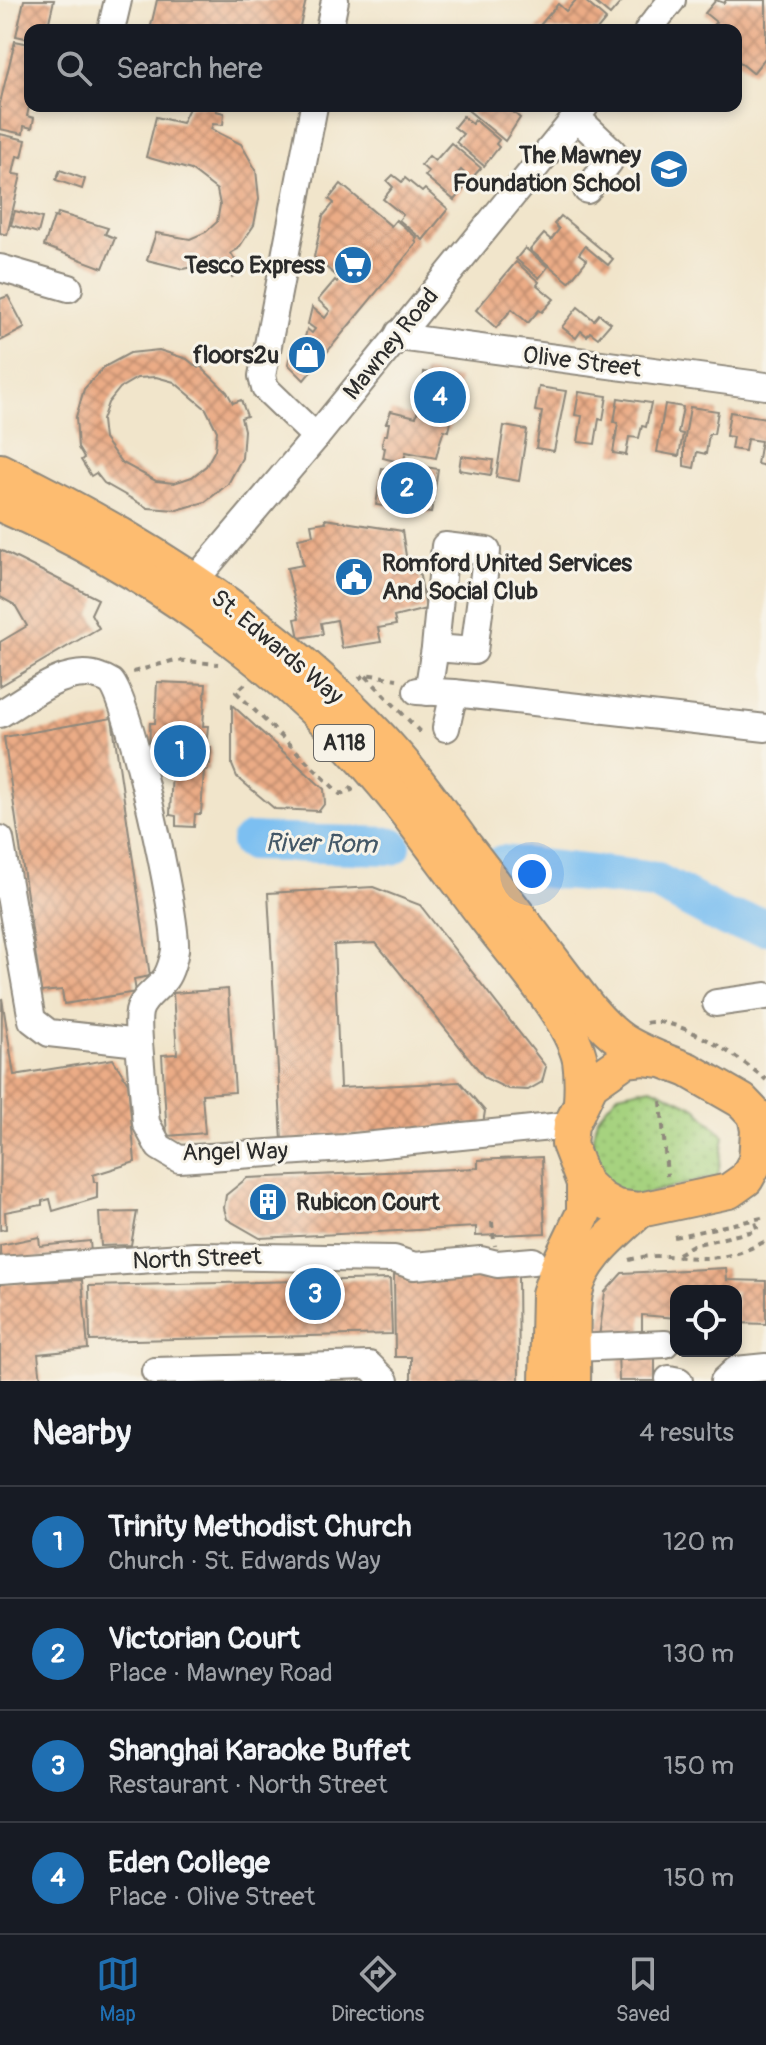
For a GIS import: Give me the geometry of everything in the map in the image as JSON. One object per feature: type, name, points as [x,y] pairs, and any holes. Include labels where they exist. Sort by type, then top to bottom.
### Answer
[{"type":"main road","name":"St. Edwards Way","points":[[0,471],[108,525],[195,580],[294,656],[340,697],[400,760],[590,1010],[627,1045],[662,1060]]},
{"type":"main road","name":"St. Edwards Way","points":[[0,504],[98,553],[180,603],[240,647],[311,708],[383,783],[549,1002],[575,1044],[580,1062],[576,1114]]},
{"type":"main road","name":"A118","points":[[547,1381],[549,1294],[558,1266],[584,1212],[584,1183],[569,1144],[576,1114],[591,1084],[625,1060],[662,1060],[688,1070],[742,1101],[760,1121],[756,1161],[746,1179],[729,1191]]},
{"type":"main road","points":[[584,1183],[601,1199],[616,1207],[640,1210],[729,1191],[760,1205]]},
{"type":"main road","points":[[574,1364],[575,1292],[585,1266],[640,1210]]},
{"type":"street","points":[[112,24],[118,0]]},
{"type":"street","points":[[330,24],[335,0]]},
{"type":"street","points":[[653,24],[672,0]]},
{"type":"street","points":[[313,112],[262,376],[265,388],[316,437]]},
{"type":"street","points":[[580,112],[613,152],[587,190]]},
{"type":"street","name":"Mawney Road","points":[[195,580],[316,437],[580,112]]},
{"type":"street","points":[[0,268],[69,288]]},
{"type":"street","name":"Olive Street","points":[[399,333],[406,338],[766,386]]},
{"type":"street","points":[[435,648],[433,692],[437,734]]},
{"type":"street","name":"Angel Way","points":[[0,714],[64,677],[83,673],[111,683],[124,710],[152,815],[175,925],[175,951],[167,977],[139,1011],[146,1123],[159,1147],[179,1159],[344,1148],[576,1114]]},
{"type":"street","points":[[433,692],[766,728]]},
{"type":"street","points":[[0,839],[32,1020],[49,1033],[139,1043]]},
{"type":"street","points":[[716,1003],[766,996]]},
{"type":"street","name":"North Street","points":[[0,1270],[195,1256],[394,1259],[414,1266],[481,1260],[497,1264],[533,1261]]},
{"type":"street","points":[[574,1364],[665,1344]]},
{"type":"street","points":[[155,1371],[369,1365],[385,1381]]},
{"type":"street","points":[[724,1381],[736,1370],[766,1367]]},
{"type":"path","points":[[433,692],[408,681],[365,674],[437,734]]},
{"type":"path","points":[[245,684],[236,692],[314,765],[340,794],[352,790]]},
{"type":"path","points":[[636,1027],[655,1021],[688,1031],[750,1065],[766,1080]]},
{"type":"path","points":[[661,1101],[667,1176]]},
{"type":"path","points":[[760,1205],[766,1217]]},
{"type":"path","points":[[674,1237],[760,1205]]},
{"type":"path","points":[[677,1254],[693,1245],[754,1231],[760,1205]]},
{"type":"path","points":[[492,1222],[495,1246]]},
{"type":"path","points":[[616,1263],[641,1256],[677,1254],[700,1258],[741,1254],[766,1241]]},
{"type":"green space","points":[[651,1087],[696,1108],[724,1136],[718,1176],[632,1197],[605,1185],[589,1155],[597,1118],[618,1094]]},
{"type":"building","points":[[24,0],[54,0],[48,24],[24,24],[24,38],[16,36]]},
{"type":"building","points":[[157,0],[306,0],[300,24],[151,24]]},
{"type":"building","points":[[576,0],[584,0],[606,19],[602,24],[541,24],[558,4],[566,11]]},
{"type":"building","points":[[592,0],[623,0],[610,15]]},
{"type":"building","points":[[716,0],[724,3],[726,0],[766,0],[766,57],[753,73],[742,64],[742,24],[714,24],[716,22],[705,13]]},
{"type":"building","points":[[15,41],[24,43],[24,112],[34,118],[32,128],[24,126],[23,134],[0,129],[0,103]]},
{"type":"building","points":[[187,112],[224,113],[223,125],[213,124],[211,129],[241,144],[256,170],[259,199],[254,225],[238,249],[231,253],[241,270],[232,277],[220,261],[184,269],[147,260],[156,233],[190,239],[206,232],[217,222],[220,205],[217,190],[191,170],[146,157],[156,117],[182,123]]},
{"type":"building","points":[[470,112],[513,112],[520,118],[505,141]]},
{"type":"building","points":[[463,116],[472,124],[475,120],[499,140],[496,144],[499,147],[484,166],[456,142],[463,134],[454,127]]},
{"type":"building","points":[[0,134],[26,140],[22,157],[17,156],[13,174],[21,175],[7,235],[0,233]]},
{"type":"building","points":[[451,143],[481,168],[471,179],[461,170],[455,177],[466,186],[454,200],[425,176],[429,172],[421,165],[429,156],[435,161]]},
{"type":"building","points":[[60,170],[85,179],[82,189],[56,180]]},
{"type":"building","points":[[393,175],[402,182],[405,178],[422,192],[425,189],[448,209],[423,240],[399,220],[403,215],[383,199],[393,187],[387,181]]},
{"type":"building","points":[[341,184],[391,226],[396,220],[417,238],[417,243],[304,380],[288,364],[292,344],[303,346],[307,329],[312,333],[315,329],[308,324],[312,307],[325,318],[330,311],[318,300],[335,280],[340,279],[314,257],[323,216],[334,203],[329,199]]},
{"type":"building","points":[[15,211],[42,218],[38,233],[11,225]]},
{"type":"building","points":[[58,213],[108,228],[105,234],[115,238],[103,268],[44,246]]},
{"type":"building","points":[[561,216],[613,259],[608,265],[585,246],[579,254],[587,260],[569,282],[530,250],[544,234],[551,240],[559,229],[554,224]]},
{"type":"building","points":[[525,248],[548,267],[539,278],[516,259]]},
{"type":"building","points":[[516,262],[554,299],[528,323],[512,309],[496,328],[476,310]]},
{"type":"building","points":[[8,296],[25,328],[0,341],[0,299]]},
{"type":"building","points":[[578,307],[594,320],[599,314],[611,323],[598,338],[590,332],[587,336],[581,331],[576,338],[562,327]]},
{"type":"building","points":[[159,350],[187,359],[198,368],[200,366],[227,392],[233,403],[241,400],[247,416],[241,418],[244,430],[242,458],[228,484],[205,502],[177,510],[148,508],[104,483],[96,473],[91,476],[81,460],[84,458],[78,448],[76,417],[84,389],[104,367],[130,353]],"holes":[[[156,377],[174,382],[206,409],[217,431],[215,450],[206,466],[192,477],[174,483],[156,481],[121,462],[104,439],[102,420],[108,403],[120,388],[137,378]]]},
{"type":"building","points":[[424,372],[459,379],[451,413],[429,410],[429,406],[422,405]]},
{"type":"building","points":[[539,387],[566,391],[554,451],[536,448],[542,412],[535,411]]},
{"type":"building","points":[[579,392],[607,396],[595,444],[578,442],[582,416],[575,415]]},
{"type":"building","points":[[618,398],[651,403],[646,427],[642,426],[639,438],[629,437],[626,455],[613,453]]},
{"type":"building","points":[[665,404],[683,407],[678,433],[683,434],[679,456],[657,452]]},
{"type":"building","points":[[690,407],[718,411],[714,434],[709,434],[706,454],[697,452],[694,468],[684,466]]},
{"type":"building","points":[[418,409],[452,417],[449,431],[444,430],[436,458],[406,452],[403,463],[383,458],[385,448],[382,443],[384,435],[387,435],[389,423],[386,423],[391,411],[416,417]]},
{"type":"building","points":[[730,412],[766,418],[766,466],[757,464],[761,441],[747,439],[745,451],[731,449],[733,437],[726,436]]},
{"type":"building","points":[[504,426],[527,430],[519,481],[496,477]]},
{"type":"building","points":[[461,456],[493,460],[491,475],[459,470]]},
{"type":"building","points":[[413,465],[438,469],[431,513],[376,505],[382,468],[411,472]]},
{"type":"building","name":"Romford United Services And Social Club","points":[[325,519],[402,531],[407,562],[417,560],[426,609],[394,617],[396,625],[378,628],[381,642],[342,648],[337,620],[321,623],[323,634],[299,638],[295,619],[299,618],[287,568],[303,565],[298,538],[313,535],[311,524],[326,522]]},
{"type":"building","points":[[0,550],[98,599],[91,614],[99,628],[0,686],[0,642],[27,626],[15,605],[0,597]]},
{"type":"building","points":[[157,682],[206,684],[203,726],[208,726],[206,747],[211,747],[210,764],[208,770],[204,770],[201,814],[195,814],[194,827],[176,826],[176,816],[170,815],[172,769],[166,769],[166,764],[154,763],[149,756],[150,723],[155,723]]},
{"type":"building","points":[[232,705],[324,789],[325,803],[319,811],[275,809],[237,777],[232,765]]},
{"type":"building","points":[[112,718],[150,976],[134,979],[136,992],[64,1004],[62,990],[41,992],[4,737]]},
{"type":"building","points":[[373,887],[420,905],[546,1067],[542,1082],[528,1090],[508,1089],[485,1078],[376,943],[334,945],[340,1088],[460,1082],[485,1111],[483,1124],[282,1141],[268,893]]},
{"type":"building","points":[[228,989],[235,1092],[202,1094],[205,1133],[167,1136],[162,1055],[177,1054],[173,993]]},
{"type":"building","points":[[2,998],[14,1075],[113,1059],[128,1083],[135,1162],[93,1175],[94,1182],[97,1182],[97,1198],[53,1211],[50,1199],[42,1201],[42,1205],[5,1212],[6,1229],[0,1230]]},
{"type":"building","points":[[542,1157],[545,1233],[476,1236],[476,1227],[260,1238],[227,1219],[224,1208],[226,1195],[247,1178],[478,1168],[478,1160]]},
{"type":"building","points":[[137,1212],[131,1245],[101,1246],[99,1213]]},
{"type":"building","points":[[39,1237],[40,1246],[90,1241],[91,1253],[0,1262],[0,1245]]},
{"type":"building","points":[[726,1268],[727,1280],[766,1281],[766,1324],[742,1323],[742,1285],[670,1285],[670,1317],[642,1315],[642,1339],[599,1337],[605,1292],[622,1273]]},
{"type":"building","points":[[518,1273],[519,1381],[411,1381],[411,1357],[395,1357],[394,1274]]},
{"type":"building","points":[[390,1279],[392,1334],[90,1341],[89,1286]]},
{"type":"building","points":[[82,1280],[88,1349],[38,1354],[41,1381],[0,1381],[0,1283]]},
{"type":"building","points":[[655,1350],[655,1381],[619,1381],[618,1351]]},
{"type":"waterway","name":"River Rom","points":[[250,842],[392,846]]},
{"type":"waterway","name":"River Rom","points":[[502,864],[655,881],[727,919],[766,926]]},
{"type":"place","name":"The Mawney Foundation School","points":[[669,169]]},
{"type":"place","name":"Tesco Express","points":[[353,265]]},
{"type":"place","name":"floors2u","points":[[307,355]]},
{"type":"place","name":"Eden College","points":[[440,397]]},
{"type":"place","name":"Victorian Court","points":[[407,488]]},
{"type":"place","name":"Romford United Services And Social Club","points":[[354,577]]},
{"type":"place","name":"Trinity Methodist Church","points":[[180,751]]},
{"type":"place","name":"Rubicon Court","points":[[268,1202]]},
{"type":"place","name":"Shanghai Karaoke Buffet","points":[[315,1294]]}]
